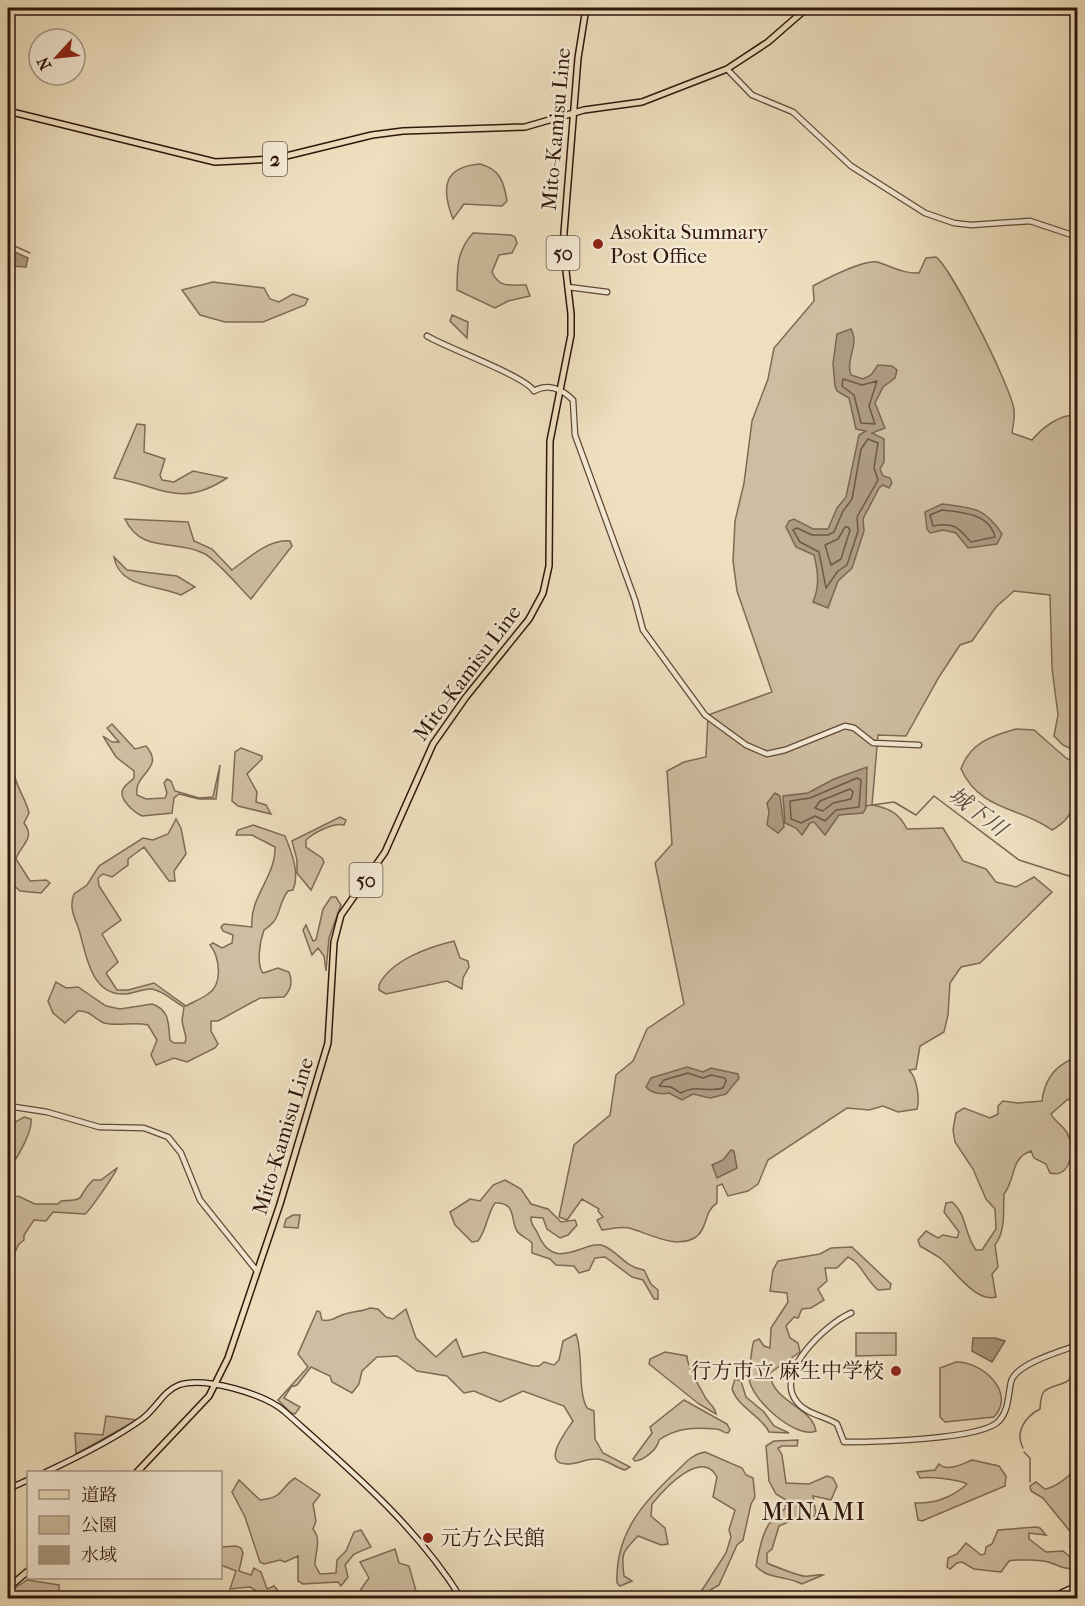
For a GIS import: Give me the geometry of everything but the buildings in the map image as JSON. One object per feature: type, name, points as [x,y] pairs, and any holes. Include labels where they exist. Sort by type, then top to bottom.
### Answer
[{"type":"main road","name":"Mito-Kamisu Line","points":[[139,1471],[215,1386],[228,1358],[286,1184],[328,1043],[337,925],[346,907],[385,852],[434,744],[466,697],[529,619],[543,593],[549,566],[550,441],[571,335],[563,245],[580,40],[586,8]]},
{"type":"main road","name":"2","points":[[8,111],[215,162],[274,159],[372,135],[403,131],[525,127],[574,113],[642,102],[728,69],[768,42],[807,8]]},
{"type":"main road","points":[[8,1588],[27,1573]]},
{"type":"street","points":[[728,69],[752,95],[793,112],[850,166],[925,213],[954,223],[970,225],[1030,221],[1077,237]]},
{"type":"street","points":[[568,287],[607,292]]},
{"type":"street","points":[[427,336],[453,351],[522,379],[534,391],[547,387],[561,392],[575,404],[575,435],[635,600],[643,630],[711,722],[752,749],[767,754],[849,726],[873,743],[919,745]]},
{"type":"street","points":[[8,1106],[48,1112],[99,1127],[144,1128],[168,1137],[181,1153],[200,1200],[257,1271]]},
{"type":"street","points":[[851,1313],[818,1336],[794,1371],[790,1382],[791,1393],[799,1405],[837,1424],[844,1442],[916,1439],[994,1425],[1005,1411],[1011,1380],[1017,1371],[1077,1345]]},
{"type":"street","points":[[50,1471],[133,1425],[176,1387],[190,1383],[259,1396],[284,1411],[401,1518],[424,1544],[461,1599]]},
{"type":"street","points":[[8,1489],[27,1480]]},
{"type":"street","points":[[1050,1599],[1077,1585]]},
{"type":"green space","points":[[480,164],[492,169],[500,177],[507,201],[502,206],[464,204],[453,219],[447,198],[448,181],[458,170]]},
{"type":"green space","points":[[473,233],[515,237],[517,243],[512,253],[499,255],[492,272],[502,283],[526,285],[530,296],[508,301],[495,308],[457,290],[459,260],[464,246]]},
{"type":"green space","points":[[936,257],[955,283],[1003,379],[1014,410],[1012,433],[1032,440],[1052,422],[1077,415],[1077,751],[1063,745],[1054,736],[1058,715],[1052,668],[1050,595],[1014,591],[996,607],[972,641],[960,645],[906,736],[878,735],[872,805],[893,812],[907,829],[943,828],[963,861],[986,869],[996,882],[1016,887],[1034,877],[1052,892],[980,963],[961,967],[950,983],[948,1015],[944,1032],[920,1046],[916,1069],[909,1070],[917,1089],[917,1109],[898,1112],[883,1106],[869,1110],[847,1108],[768,1160],[758,1184],[748,1191],[728,1196],[722,1184],[717,1186],[717,1203],[710,1210],[700,1233],[688,1241],[662,1239],[625,1227],[602,1230],[597,1220],[603,1217],[599,1209],[582,1199],[567,1220],[559,1217],[574,1145],[610,1115],[616,1075],[633,1061],[647,1029],[684,1004],[655,863],[672,844],[667,771],[684,762],[706,757],[708,715],[772,692],[737,591],[733,561],[735,521],[744,483],[752,421],[768,379],[774,348],[814,301],[813,286],[871,262],[919,273],[926,258]]},
{"type":"green space","points":[[213,282],[264,288],[270,299],[279,302],[293,294],[308,299],[305,305],[263,322],[225,322],[200,315],[182,290]]},
{"type":"green space","points":[[452,315],[468,322],[467,338],[450,321]]},
{"type":"green space","points":[[137,424],[145,425],[144,452],[165,459],[160,475],[162,480],[174,482],[193,471],[227,478],[211,487],[183,494],[114,478]]},
{"type":"green space","points":[[125,519],[188,522],[194,541],[212,549],[232,570],[267,546],[290,541],[292,546],[251,599],[208,556],[193,549],[160,544],[140,537]]},
{"type":"green space","points":[[114,557],[127,570],[177,576],[195,587],[181,595],[141,584],[123,575]]},
{"type":"green space","points":[[112,724],[135,749],[146,746],[151,754],[151,766],[140,781],[137,795],[146,799],[165,798],[167,793],[164,783],[167,779],[171,781],[175,791],[199,798],[213,797],[220,765],[216,799],[199,799],[179,794],[174,798],[172,813],[142,816],[135,812],[125,801],[122,793],[125,786],[134,778],[134,771],[116,757],[103,736],[112,742],[119,742],[107,728]]},
{"type":"green space","points":[[1016,729],[1034,730],[1066,758],[1077,764],[1077,792],[1072,809],[1068,817],[1052,830],[1040,822],[990,801],[969,783],[961,769],[970,753],[982,742]]},
{"type":"green space","points":[[241,748],[262,756],[262,759],[247,774],[257,792],[256,802],[266,805],[271,814],[238,806],[232,801],[235,752]]},
{"type":"green space","points":[[8,773],[15,777],[29,813],[24,823],[29,833],[28,837],[16,859],[30,881],[46,880],[50,883],[41,893],[20,891],[8,880]]},
{"type":"green space","points":[[340,817],[346,820],[344,825],[324,829],[306,840],[306,847],[324,862],[311,890],[297,873],[297,860],[292,841]]},
{"type":"green space","points":[[176,819],[181,828],[186,854],[174,871],[175,881],[169,881],[144,847],[128,859],[128,865],[112,877],[103,874],[98,878],[99,886],[121,920],[102,934],[118,962],[106,973],[117,990],[128,990],[154,983],[186,1006],[213,989],[218,977],[218,963],[210,945],[213,943],[222,948],[232,943],[233,935],[223,931],[221,927],[224,924],[252,927],[254,906],[274,858],[275,847],[252,835],[236,835],[238,830],[253,825],[285,836],[294,863],[296,877],[293,890],[288,891],[277,917],[264,930],[259,958],[263,973],[278,968],[289,972],[291,982],[290,989],[284,997],[260,998],[218,1021],[211,1021],[211,1031],[218,1044],[215,1048],[187,1062],[174,1058],[156,1065],[151,1055],[157,1040],[148,1025],[104,1023],[82,1011],[78,1011],[65,1023],[53,1013],[48,1001],[56,982],[66,988],[78,987],[106,1006],[120,1009],[152,1004],[166,1014],[170,1040],[174,1043],[185,1043],[182,1021],[184,1007],[156,990],[114,993],[105,989],[98,982],[88,963],[72,904],[74,894],[87,885],[99,866],[143,838],[153,840],[168,834]]},
{"type":"green space","points":[[331,897],[336,897],[341,905],[329,938],[326,971],[324,956],[318,948],[312,955],[303,930],[306,925],[313,941],[316,940],[323,909]]},
{"type":"green space","points":[[454,941],[460,958],[468,961],[469,967],[463,978],[462,989],[447,981],[386,994],[379,990],[379,985],[385,976],[401,962],[422,951]]},
{"type":"green space","points":[[1070,1060],[1077,1060],[1077,1096],[1067,1100],[1051,1114],[1065,1130],[1069,1139],[1070,1160],[1063,1171],[1057,1174],[1050,1173],[1046,1164],[1034,1158],[1031,1151],[1024,1154],[1016,1164],[1004,1194],[1001,1233],[995,1245],[998,1267],[992,1274],[996,1297],[980,1295],[965,1284],[940,1258],[920,1246],[918,1240],[926,1231],[938,1238],[943,1235],[957,1238],[959,1232],[944,1212],[946,1203],[952,1202],[963,1218],[976,1250],[982,1250],[996,1229],[995,1209],[986,1199],[973,1169],[955,1142],[953,1130],[956,1113],[964,1108],[990,1118],[998,1114],[998,1106],[1003,1101],[1018,1103],[1042,1101],[1050,1077]]},
{"type":"green space","points":[[24,1117],[31,1119],[31,1125],[27,1138],[8,1170],[8,1121],[14,1123]]},
{"type":"green space","points":[[117,1168],[85,1214],[53,1212],[46,1221],[34,1220],[24,1235],[24,1240],[8,1261],[8,1199],[18,1196],[35,1204],[58,1204],[61,1201],[76,1200],[93,1180],[101,1180]]},
{"type":"green space","points":[[505,1180],[521,1189],[531,1204],[548,1209],[561,1222],[575,1220],[577,1225],[568,1235],[560,1238],[547,1229],[543,1218],[531,1217],[532,1224],[545,1246],[553,1252],[562,1254],[597,1245],[604,1246],[631,1266],[644,1270],[651,1284],[658,1290],[658,1299],[654,1299],[643,1280],[632,1277],[605,1257],[595,1258],[589,1270],[579,1273],[574,1266],[556,1265],[550,1259],[532,1253],[532,1243],[517,1231],[512,1212],[507,1205],[502,1203],[495,1203],[481,1236],[478,1241],[472,1242],[455,1225],[450,1212],[470,1199],[480,1201],[493,1185]]},
{"type":"green space","points":[[293,1215],[300,1215],[298,1228],[284,1227],[286,1219]]},
{"type":"green space","points":[[852,1247],[891,1284],[890,1289],[878,1290],[856,1263],[848,1257],[837,1268],[825,1268],[827,1281],[818,1289],[824,1300],[811,1308],[802,1309],[798,1318],[794,1317],[786,1326],[790,1338],[798,1343],[800,1352],[770,1373],[777,1391],[813,1423],[816,1431],[807,1432],[786,1423],[765,1406],[757,1396],[749,1377],[753,1343],[759,1339],[764,1346],[770,1348],[771,1328],[788,1302],[787,1293],[770,1291],[773,1270],[778,1261],[820,1254],[831,1248]]},
{"type":"green space","points":[[370,1308],[378,1309],[386,1317],[393,1319],[406,1309],[416,1338],[436,1357],[456,1339],[463,1357],[484,1352],[533,1366],[539,1366],[544,1362],[554,1365],[559,1360],[563,1341],[576,1334],[580,1352],[582,1392],[587,1408],[594,1411],[595,1439],[603,1453],[630,1467],[625,1470],[599,1459],[571,1464],[559,1463],[555,1453],[573,1421],[564,1406],[523,1391],[500,1402],[474,1391],[464,1393],[447,1376],[417,1371],[397,1356],[377,1357],[362,1371],[359,1384],[352,1393],[332,1382],[330,1376],[311,1367],[297,1385],[291,1387],[284,1398],[300,1407],[295,1414],[291,1413],[278,1400],[308,1367],[298,1354],[317,1311],[320,1312],[322,1320],[332,1320],[348,1313]]},
{"type":"green space","points":[[856,1333],[896,1333],[896,1355],[856,1356]]},
{"type":"green space","points":[[665,1352],[687,1356],[693,1376],[716,1414],[699,1404],[649,1364],[650,1359]]},
{"type":"green space","points":[[956,1362],[966,1363],[985,1372],[999,1388],[1000,1407],[994,1417],[945,1422],[940,1417],[940,1368]]},
{"type":"green space","points":[[735,1379],[741,1381],[746,1397],[764,1412],[774,1426],[789,1433],[769,1432],[735,1396],[732,1389]]},
{"type":"green space","points":[[684,1400],[727,1424],[730,1430],[728,1433],[708,1428],[679,1431],[659,1440],[650,1454],[635,1461],[633,1459],[652,1433],[650,1427]]},
{"type":"green space","points":[[106,1416],[137,1420],[76,1454],[75,1433],[103,1435]]},
{"type":"green space","points":[[798,1440],[797,1446],[778,1448],[782,1455],[786,1483],[809,1484],[827,1476],[833,1478],[837,1486],[831,1500],[813,1496],[816,1513],[813,1519],[795,1519],[779,1526],[772,1549],[767,1553],[767,1563],[779,1568],[804,1576],[823,1575],[802,1584],[766,1573],[756,1566],[764,1534],[772,1519],[785,1509],[786,1500],[776,1494],[769,1481],[766,1446],[774,1441]]},
{"type":"green space","points":[[705,1452],[742,1468],[746,1475],[753,1478],[755,1497],[751,1504],[743,1540],[737,1545],[719,1585],[697,1598],[726,1553],[735,1510],[713,1497],[717,1477],[710,1469],[702,1467],[693,1469],[674,1481],[652,1504],[651,1516],[665,1528],[668,1544],[661,1545],[638,1536],[626,1550],[623,1558],[624,1576],[632,1581],[620,1586],[617,1583],[621,1549],[634,1519],[654,1493],[685,1463]]},
{"type":"green space","points":[[972,1460],[999,1466],[1006,1476],[1005,1486],[922,1521],[918,1520],[915,1503],[943,1499],[956,1493],[967,1484],[945,1479],[920,1478],[917,1472],[935,1470],[939,1464],[951,1467]]},
{"type":"green space","points":[[1077,1469],[1077,1483],[1073,1486],[1073,1490],[1077,1497],[1077,1557],[1073,1555],[1070,1546],[1074,1539],[1073,1535],[1043,1498],[1031,1491],[1030,1486],[1036,1482],[1045,1489],[1049,1488]]},
{"type":"green space","points":[[295,1478],[320,1495],[313,1504],[316,1521],[313,1529],[318,1542],[315,1565],[320,1574],[336,1573],[337,1560],[346,1551],[354,1532],[361,1530],[371,1547],[354,1554],[345,1565],[348,1577],[341,1586],[338,1582],[303,1584],[298,1581],[298,1556],[285,1562],[280,1560],[264,1564],[260,1562],[245,1517],[232,1492],[239,1480],[260,1500],[268,1499],[278,1494]]},
{"type":"green space","points":[[1036,1527],[1046,1535],[1029,1533],[1029,1539],[1046,1552],[1063,1551],[1076,1562],[1075,1568],[1064,1568],[1045,1561],[1023,1560],[1009,1561],[1001,1572],[974,1569],[962,1562],[950,1569],[947,1567],[948,1558],[957,1554],[966,1543],[981,1555],[985,1554],[986,1547],[992,1544],[998,1530]]},
{"type":"green space","points":[[222,1547],[241,1548],[243,1553],[239,1571],[251,1575],[254,1568],[261,1572],[267,1589],[274,1586],[284,1598],[261,1598],[260,1593],[250,1587],[230,1589],[236,1571],[222,1565]]},
{"type":"green space","points":[[395,1549],[399,1563],[409,1566],[418,1598],[360,1598],[361,1589],[369,1578],[360,1562]]},
{"type":"green space","points":[[27,1580],[59,1585],[59,1598],[8,1598],[8,1593]]},
{"type":"water","points":[[8,249],[28,258],[26,267],[8,266]]},
{"type":"water","points":[[851,329],[854,340],[850,364],[851,375],[863,379],[871,375],[878,365],[892,366],[897,370],[895,378],[883,387],[875,403],[885,428],[872,433],[884,439],[884,462],[880,469],[883,476],[890,478],[892,483],[889,488],[883,485],[879,488],[863,519],[864,531],[852,568],[838,581],[828,608],[813,602],[818,578],[814,555],[796,547],[786,527],[789,521],[794,519],[813,529],[828,529],[837,508],[846,497],[859,435],[866,431],[856,429],[849,398],[837,391],[835,386],[833,364],[837,334]]},
{"type":"water","points":[[942,504],[969,508],[983,513],[1002,534],[997,544],[968,548],[956,533],[943,530],[930,533],[927,529],[925,512]]},
{"type":"water","points":[[867,767],[866,808],[863,813],[839,815],[825,835],[814,822],[810,823],[802,835],[796,828],[785,823],[783,796],[808,793],[834,779]]},
{"type":"water","points":[[775,793],[780,796],[784,827],[778,833],[767,825],[769,812],[767,803]]},
{"type":"water","points":[[687,1067],[703,1072],[711,1068],[738,1074],[739,1078],[726,1094],[710,1098],[693,1094],[682,1100],[669,1093],[660,1094],[646,1087],[651,1078]]},
{"type":"water","points":[[731,1150],[734,1151],[737,1168],[717,1178],[712,1165],[723,1160]]},
{"type":"water","points":[[973,1338],[995,1338],[1005,1341],[992,1362],[972,1351]]},
{"type":"waterway","points":[[8,243],[30,253]]},
{"type":"waterway","name":"城下川","points":[[865,806],[894,802],[916,815],[934,796],[1019,860],[1069,876],[1078,866]]},
{"type":"waterway","points":[[1023,1448],[1021,1430],[1026,1420],[1040,1409],[1043,1392],[1066,1382],[1078,1373]]},
{"type":"waterway","points":[[1024,1452],[1030,1458],[1030,1482]]},
{"type":"place","name":"Asokita Summary Post Office","points":[[598,244]]},
{"type":"place","name":"行方市立 麻生中学校","points":[[896,1371]]},
{"type":"place","name":"元方公民館","points":[[428,1538]]},
{"type":"district","name":"MINAMI","points":[[814,1512]]}]
